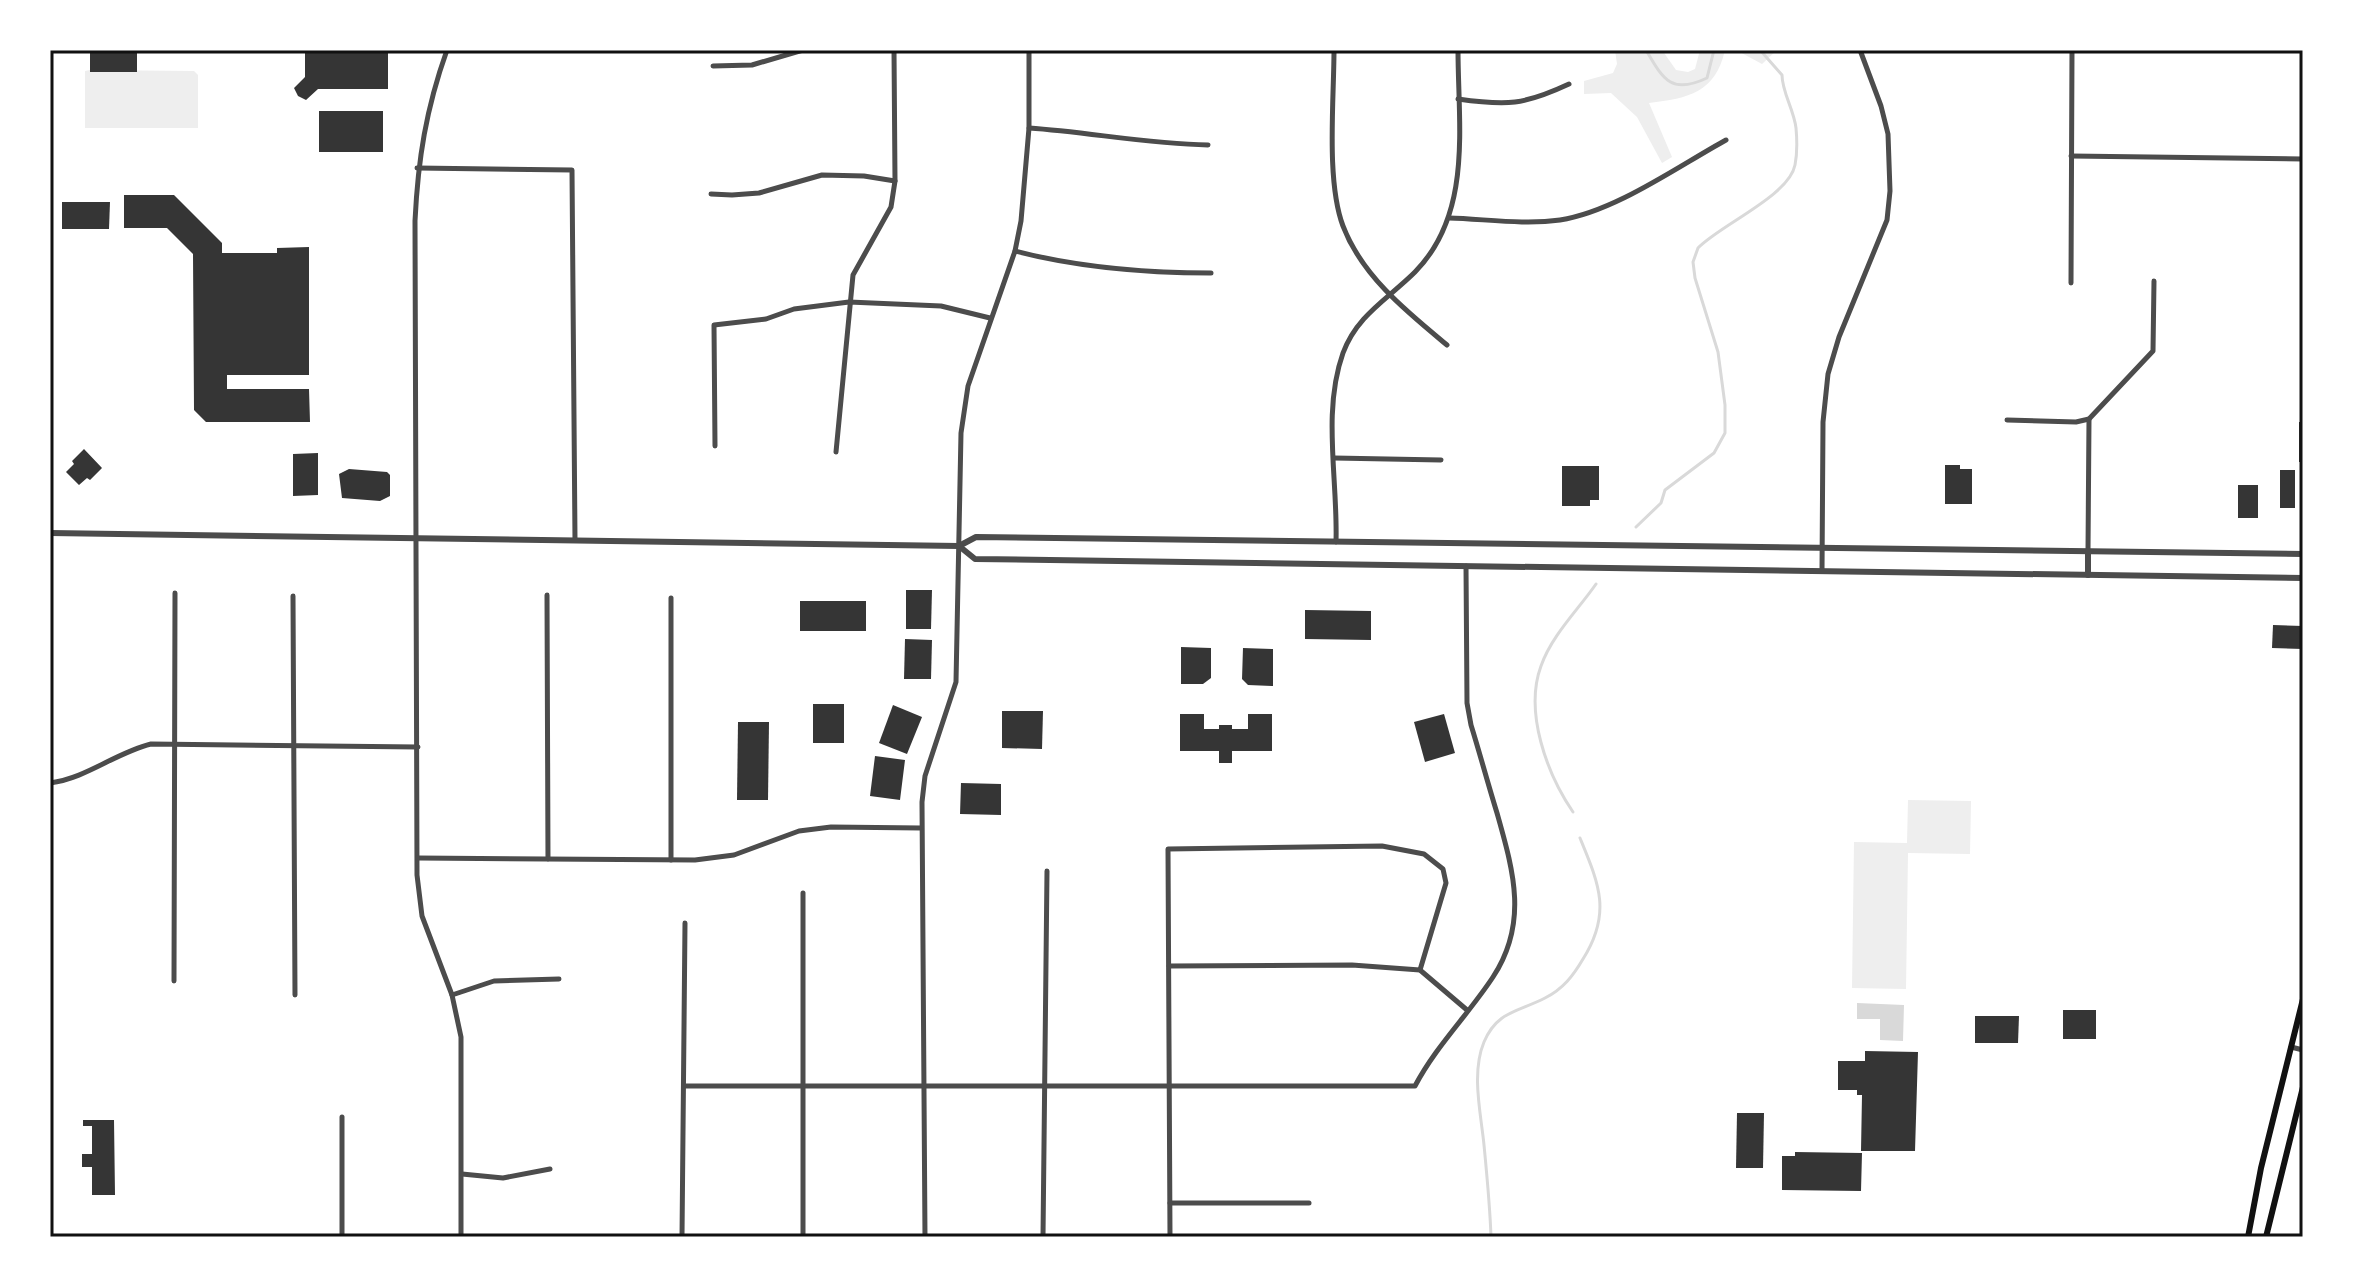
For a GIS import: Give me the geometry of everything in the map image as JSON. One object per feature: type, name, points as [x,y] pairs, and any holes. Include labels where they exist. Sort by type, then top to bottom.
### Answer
[{"type":"main road","points":[[2248,1237],[2261,1168],[2303,999]]},
{"type":"main road","points":[[2266,1237],[2303,1087]]},
{"type":"street","points":[[447,50],[424,124],[417,168],[415,221],[418,899],[452,995],[462,1046],[461,1237]]},
{"type":"street","points":[[713,66],[752,65],[803,50]]},
{"type":"street","points":[[836,452],[853,275],[886,219],[895,181],[894,50]]},
{"type":"street","points":[[925,1237],[926,1085],[921,828],[925,776],[956,682],[964,407],[990,318],[1015,251],[1025,190],[1029,50]]},
{"type":"street","points":[[1334,50],[1334,184],[1336,201],[1350,243],[1389,294],[1447,345]]},
{"type":"street","points":[[1336,542],[1335,391],[1343,353],[1354,330],[1370,309],[1425,260],[1449,218],[1458,179],[1458,50]]},
{"type":"street","points":[[1822,571],[1823,422],[1828,374],[1839,337],[1885,228],[1890,191],[1888,134],[1860,50]]},
{"type":"street","points":[[2071,283],[2072,50]]},
{"type":"street","points":[[1458,99],[1500,105],[1521,102],[1569,84]]},
{"type":"street","points":[[1029,128],[1086,132],[1151,142],[1208,145]]},
{"type":"street","points":[[1449,218],[1535,221],[1581,215],[1603,208],[1726,140]]},
{"type":"street","points":[[2071,156],[2303,159]]},
{"type":"street","points":[[417,168],[572,170],[575,540]]},
{"type":"street","points":[[711,194],[759,193],[822,175],[895,181]]},
{"type":"street","points":[[1015,251],[1103,268],[1211,273]]},
{"type":"street","points":[[2007,420],[2076,422],[2089,419],[2153,351],[2154,281]]},
{"type":"street","points":[[715,446],[714,325],[766,319],[794,309],[849,302],[941,306],[990,318]]},
{"type":"street","points":[[2088,575],[2089,419]]},
{"type":"street","points":[[1334,458],[1441,460]]},
{"type":"street","points":[[50,533],[959,546],[976,537],[2303,554]]},
{"type":"street","points":[[959,546],[975,559],[2303,578]]},
{"type":"street","points":[[685,1086],[1415,1086],[1427,1062],[1492,978],[1504,956],[1514,921],[1516,885],[1467,703],[1466,566]]},
{"type":"street","points":[[174,981],[175,593]]},
{"type":"street","points":[[547,595],[548,859]]},
{"type":"street","points":[[293,596],[295,995]]},
{"type":"street","points":[[671,598],[671,860]]},
{"type":"street","points":[[50,783],[87,773],[137,747],[151,744],[418,747]]},
{"type":"street","points":[[418,858],[671,860],[734,855],[810,829],[921,828]]},
{"type":"street","points":[[1170,1237],[1168,849],[1382,846],[1424,854],[1443,869],[1446,883],[1420,970]]},
{"type":"street","points":[[1043,1237],[1047,871]]},
{"type":"street","points":[[803,893],[803,1237]]},
{"type":"street","points":[[682,1237],[685,923]]},
{"type":"street","points":[[1169,966],[1352,965],[1420,970],[1467,1010]]},
{"type":"street","points":[[452,995],[494,981],[559,979]]},
{"type":"street","points":[[2291,1047],[2303,1050]]},
{"type":"street","points":[[342,1117],[342,1237]]},
{"type":"street","points":[[462,1174],[503,1178],[550,1169]]},
{"type":"street","points":[[1170,1203],[1309,1203]]},
{"type":"shaded area","points":[[1615,50],[1662,50],[1676,70],[1688,72],[1695,69],[1700,50],[1725,50],[1715,76],[1698,91],[1676,99],[1649,103],[1672,157],[1662,163],[1637,117],[1611,93],[1584,94],[1584,81],[1613,73],[1617,64]]},
{"type":"shaded area","points":[[1736,50],[1777,50],[1762,64]]},
{"type":"shaded area","points":[[85,71],[194,71],[198,75],[198,128],[85,128]]},
{"type":"shaded area","points":[[1908,800],[1971,801],[1970,854],[1908,853],[1906,989],[1852,988],[1854,842],[1907,843]]},
{"type":"shaded area","points":[[1857,1003],[1904,1005],[1903,1041],[1880,1040],[1880,1019],[1857,1019]]},
{"type":"building","points":[[90,50],[137,50],[137,72],[90,72]]},
{"type":"building","points":[[305,50],[388,50],[388,89],[318,89],[306,100],[298,96],[294,88],[305,77]]},
{"type":"building","points":[[319,111],[383,111],[383,152],[319,152]]},
{"type":"building","points":[[124,195],[174,195],[222,243],[222,253],[277,253],[277,248],[309,247],[309,375],[227,375],[227,389],[309,389],[310,422],[206,422],[194,410],[193,254],[167,228],[124,228]]},
{"type":"building","points":[[62,202],[110,202],[109,229],[62,229]]},
{"type":"building","points":[[2299,422],[2303,422],[2303,462],[2299,462]]},
{"type":"building","points":[[84,449],[102,468],[90,480],[87,478],[79,485],[66,472]]},
{"type":"building","points":[[318,453],[318,495],[293,496],[293,454]]},
{"type":"building","points":[[1945,465],[1972,469],[1972,504],[1945,504]]},
{"type":"building","points":[[1562,466],[1599,466],[1599,500],[1590,500],[1590,506],[1562,506]]},
{"type":"building","points":[[349,469],[387,472],[390,475],[390,496],[380,501],[342,498],[339,474]]},
{"type":"building","points":[[2280,470],[2295,470],[2295,508],[2280,508]]},
{"type":"building","points":[[2238,485],[2258,485],[2258,518],[2238,518]]},
{"type":"building","points":[[906,590],[932,590],[931,629],[906,629]]},
{"type":"building","points":[[800,601],[866,601],[866,631],[800,631]]},
{"type":"building","points":[[1305,610],[1371,611],[1371,640],[1305,639]]},
{"type":"building","points":[[2273,625],[2303,626],[2303,649],[2272,648]]},
{"type":"building","points":[[905,639],[932,640],[931,679],[904,679]]},
{"type":"building","points":[[1181,647],[1211,648],[1211,678],[1203,684],[1181,684]]},
{"type":"building","points":[[1243,648],[1273,649],[1273,686],[1248,685],[1242,679]]},
{"type":"building","points":[[813,704],[844,704],[844,743],[813,743]]},
{"type":"building","points":[[893,705],[922,717],[907,754],[879,743]]},
{"type":"building","points":[[1002,711],[1043,711],[1042,749],[1002,748]]},
{"type":"building","points":[[1180,714],[1204,714],[1204,729],[1232,725],[1232,729],[1248,729],[1248,714],[1272,714],[1272,751],[1232,751],[1232,763],[1219,763],[1219,751],[1180,751]]},
{"type":"building","points":[[1444,714],[1455,753],[1425,762],[1414,722]]},
{"type":"building","points":[[738,722],[769,722],[768,800],[737,800]]},
{"type":"building","points":[[875,756],[905,760],[900,800],[870,796]]},
{"type":"building","points":[[961,783],[1001,784],[1001,815],[960,814]]},
{"type":"building","points":[[2063,1010],[2096,1010],[2096,1039],[2063,1039]]},
{"type":"building","points":[[1975,1016],[2019,1016],[2018,1043],[1975,1043]]},
{"type":"building","points":[[1865,1051],[1918,1052],[1915,1151],[1861,1151],[1862,1095],[1857,1095],[1857,1090],[1838,1090],[1838,1061],[1865,1061]]},
{"type":"building","points":[[1737,1113],[1764,1113],[1763,1168],[1736,1168]]},
{"type":"building","points":[[83,1120],[114,1120],[115,1195],[92,1195],[92,1167],[82,1167],[82,1154],[92,1154],[92,1126],[83,1126]]},
{"type":"building","points":[[1795,1152],[1862,1153],[1861,1191],[1782,1190],[1782,1156],[1795,1156]]},
{"type":"waterway","points":[[1646,50],[1663,76],[1676,84],[1685,85],[1707,78],[1714,50]]},
{"type":"waterway","points":[[1636,527],[1661,503],[1665,490],[1714,453],[1725,433],[1725,405],[1718,352],[1695,278],[1693,262],[1698,248],[1780,188],[1795,165],[1796,128],[1782,75],[1760,50]]},
{"type":"waterway","points":[[1573,812],[1555,780],[1541,742],[1535,703],[1536,684],[1552,644],[1596,584]]},
{"type":"waterway","points":[[1491,1237],[1478,1094],[1480,1054],[1495,1024],[1562,986],[1592,942],[1600,913],[1600,898],[1580,838]]}]
